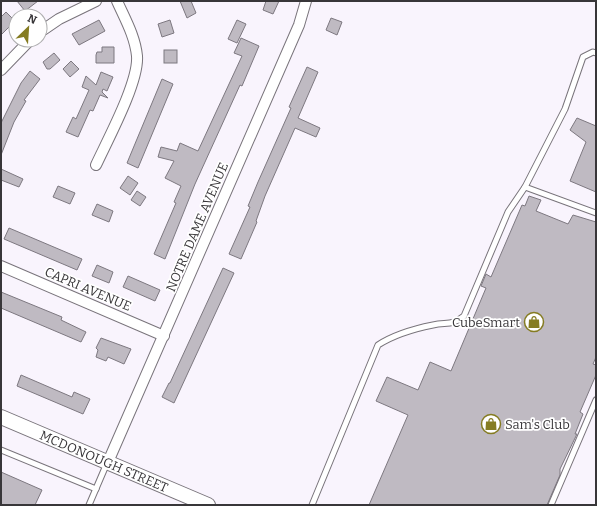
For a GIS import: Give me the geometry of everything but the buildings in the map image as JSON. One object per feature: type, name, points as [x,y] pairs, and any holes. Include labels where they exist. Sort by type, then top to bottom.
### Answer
[{"type":"street","points":[[48,27],[59,19],[96,1]]},
{"type":"street","points":[[96,165],[135,78],[137,57],[132,34],[117,1]]},
{"type":"street","name":"NOTRE DAME AVENUE","points":[[108,462],[299,25],[306,1]]},
{"type":"street","points":[[1,70],[22,48]]},
{"type":"street","name":"CAPRI AVENUE","points":[[1,266],[164,336]]},
{"type":"street","name":"MCDONOUGH STREET","points":[[1,417],[208,505]]},
{"type":"lane","points":[[312,505],[378,345],[393,336],[434,324],[456,323],[464,316],[508,212],[525,187],[565,109],[582,57],[593,52],[596,53]]},
{"type":"lane","points":[[525,187],[596,213]]},
{"type":"lane","points":[[551,505],[596,400]]},
{"type":"lane","points":[[1,450],[96,489]]},
{"type":"lane","points":[[89,505],[108,462]]},
{"type":"place","name":"CubeSmart","points":[[534,322]]},
{"type":"place","name":"Sam's Club","points":[[491,424]]}]
